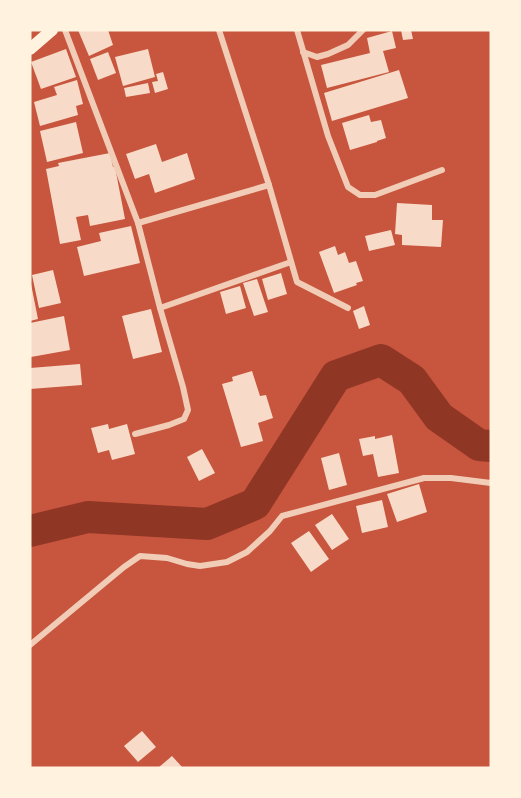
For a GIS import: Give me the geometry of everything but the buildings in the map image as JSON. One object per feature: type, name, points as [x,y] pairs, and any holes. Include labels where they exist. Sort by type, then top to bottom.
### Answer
[{"type":"main road","points":[[30,49],[52,30]]},
{"type":"street","points":[[65,30],[138,223],[188,410],[183,419],[135,434]]},
{"type":"street","points":[[219,30],[269,185],[297,282],[348,308]]},
{"type":"street","points":[[297,30],[328,136],[348,187],[360,195],[375,195],[442,170]]},
{"type":"street","points":[[303,52],[317,57],[328,54],[348,45],[363,30]]},
{"type":"street","points":[[138,223],[269,185]]},
{"type":"street","points":[[160,308],[291,262]]},
{"type":"street","points":[[30,645],[140,556],[167,558],[200,566],[227,562],[248,552],[282,516],[424,478],[451,478],[491,483]]},
{"type":"waterway","points":[[30,531],[88,517],[207,524],[255,504],[336,376],[381,360],[412,380],[439,417],[479,445],[491,446]]}]
